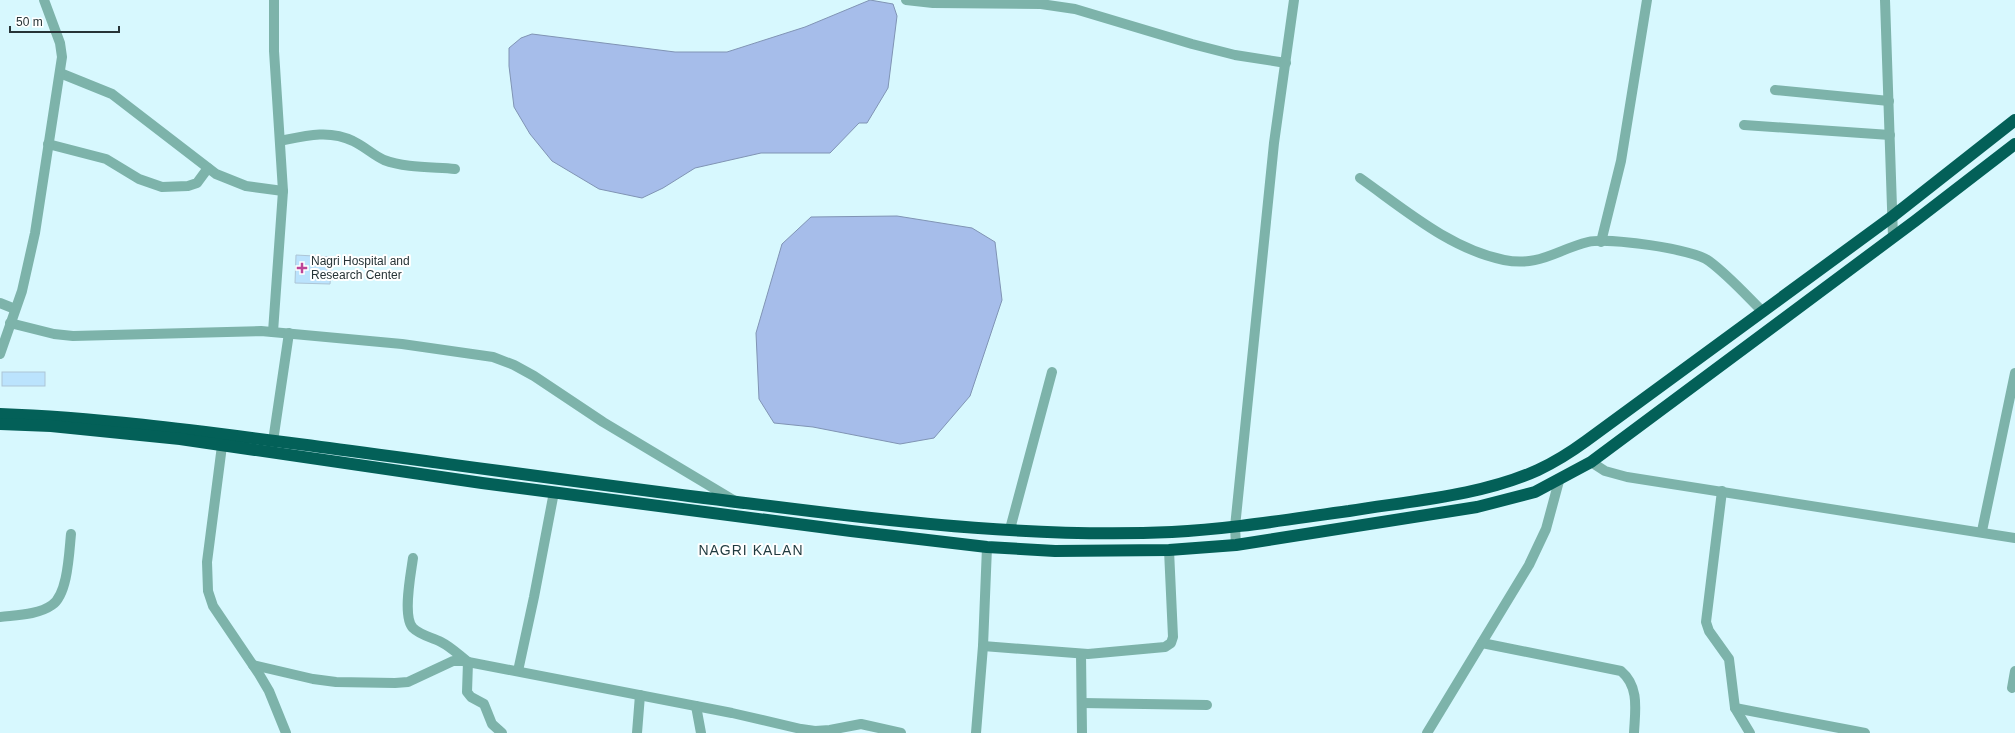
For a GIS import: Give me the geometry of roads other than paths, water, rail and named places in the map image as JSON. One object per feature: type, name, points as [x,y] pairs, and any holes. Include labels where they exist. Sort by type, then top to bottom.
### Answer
[{"type":"highway","points":[[272,447],[852,517],[1010,530],[1090,533],[1235,527],[1425,499],[1498,485],[1535,472],[1558,460],[1893,216],[2015,120]]},
{"type":"highway","points":[[0,414],[72,417],[554,492],[851,531],[987,547],[1055,551],[1169,550],[1236,545],[1477,507],[1535,492],[1559,480],[1591,462],[1893,238],[2015,144]]},
{"type":"highway","points":[[0,424],[51,426],[222,440]]},
{"type":"street","points":[[0,354],[22,291],[35,233],[62,57],[60,43],[44,0]]},
{"type":"street","points":[[273,332],[283,191],[274,51],[274,0]]},
{"type":"street","points":[[906,0],[933,3],[1041,4],[1075,9],[1234,55],[1286,63]]},
{"type":"street","points":[[1236,545],[1235,527],[1274,143],[1294,0]]},
{"type":"street","points":[[1601,242],[1622,161],[1646,0]]},
{"type":"street","points":[[1885,0],[1893,238]]},
{"type":"street","points":[[60,73],[112,94],[208,168],[232,181],[246,186],[283,191]]},
{"type":"street","points":[[1775,90],[1889,101]]},
{"type":"street","points":[[1744,125],[1890,135]]},
{"type":"street","points":[[280,141],[327,134],[353,141],[385,160],[401,164],[455,169]]},
{"type":"street","points":[[48,144],[106,159],[139,179],[162,187],[188,186],[197,183],[208,168]]},
{"type":"street","points":[[1360,178],[1445,236],[1476,252],[1504,260],[1525,262],[1541,260],[1575,246],[1590,242],[1650,246],[1677,250],[1708,260],[1762,311]]},
{"type":"street","points":[[0,303],[15,309]]},
{"type":"street","points":[[10,323],[54,334],[73,336],[230,331],[289,333],[423,347],[493,357],[514,365],[534,376],[603,422],[738,503]]},
{"type":"street","points":[[272,447],[289,333]]},
{"type":"street","points":[[1010,530],[1052,372]]},
{"type":"street","points":[[1982,531],[2015,373]]},
{"type":"street","points":[[222,440],[207,562],[208,591],[213,606],[269,691],[286,733]]},
{"type":"street","points":[[1591,462],[1605,471],[1627,477],[1982,531],[2015,538]]},
{"type":"street","points":[[1427,733],[1529,565],[1546,529],[1559,480]]},
{"type":"street","points":[[1722,491],[1706,622],[1709,631],[1729,659],[1735,708],[1750,733]]},
{"type":"street","points":[[518,671],[554,492]]},
{"type":"street","points":[[0,617],[42,609],[56,602],[62,592],[68,567],[71,534]]},
{"type":"street","points":[[976,733],[984,646],[987,547]]},
{"type":"street","points":[[984,646],[1081,654],[1143,650],[1165,646],[1170,643],[1173,637],[1169,550]]},
{"type":"street","points":[[413,558],[408,609],[408,619],[412,627],[420,633],[447,646],[468,662]]},
{"type":"street","points":[[1482,643],[1621,671],[1633,686],[1635,699],[1634,733]]},
{"type":"street","points":[[1081,654],[1082,733]]},
{"type":"street","points":[[253,665],[314,679],[336,682],[395,683],[408,682],[453,661],[468,662],[696,706],[815,731],[861,724],[901,733]]},
{"type":"street","points":[[468,662],[467,692],[471,697],[484,704],[492,724],[502,733]]},
{"type":"street","points":[[2012,688],[2015,671]]},
{"type":"street","points":[[637,733],[640,695]]},
{"type":"street","points":[[1082,703],[1207,705]]},
{"type":"street","points":[[696,706],[701,733]]},
{"type":"street","points":[[1735,708],[1865,733]]},
{"type":"water","points":[[870,0],[893,4],[897,16],[888,88],[867,123],[859,123],[830,153],[761,153],[695,168],[663,188],[642,198],[599,189],[552,161],[530,134],[514,107],[509,66],[509,48],[521,38],[532,34],[675,52],[727,52],[805,27]]},
{"type":"water","points":[[897,216],[972,228],[995,242],[1002,300],[970,396],[934,438],[900,444],[813,427],[774,423],[759,399],[756,333],[782,244],[811,217]]},
{"type":"place","name":"Nagri Hospital and Research Center","points":[[302,268]]},
{"type":"district","name":"NAGRI KALAN","points":[[751,550]]}]
